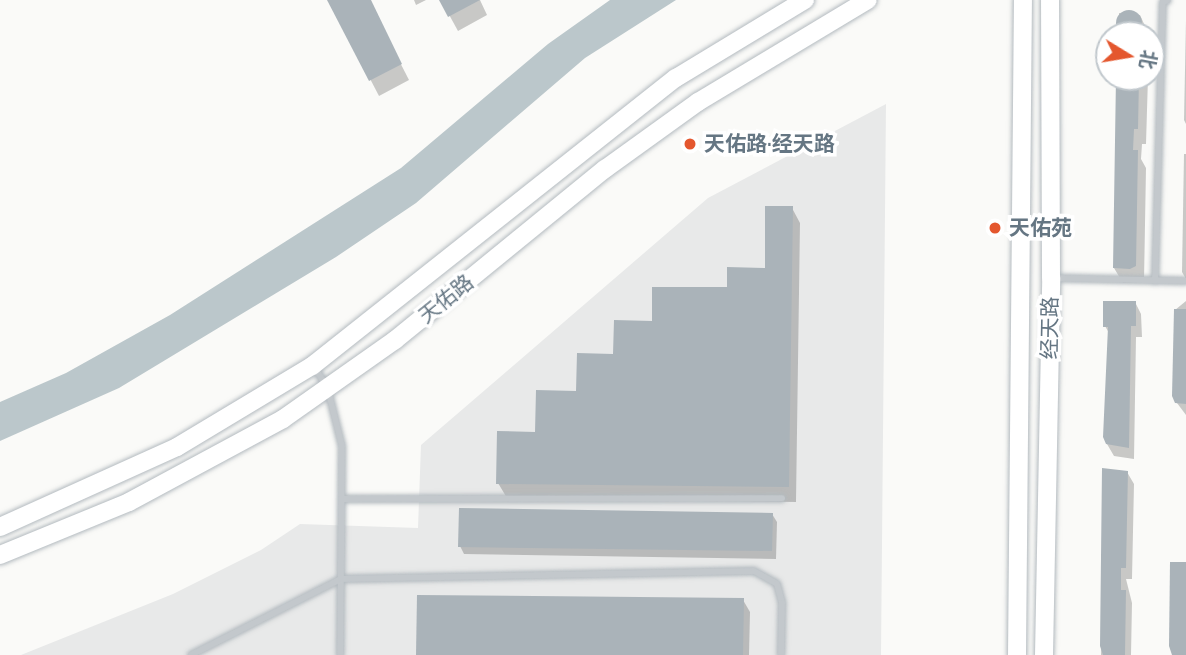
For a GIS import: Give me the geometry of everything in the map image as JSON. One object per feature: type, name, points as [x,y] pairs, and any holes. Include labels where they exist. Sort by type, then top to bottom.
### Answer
[{"type":"main road","name":"天佑路","points":[[0,527],[177,447],[312,366],[676,78],[805,0]]},
{"type":"main road","name":"天佑路","points":[[0,555],[181,475],[283,419],[395,340],[605,169],[698,102],[867,0]]},
{"type":"main road","name":"经天路","points":[[1017,655],[1023,0]]},
{"type":"main road","name":"经天路","points":[[1044,655],[1051,278],[1050,0]]},
{"type":"lane","points":[[1155,281],[1163,2],[1168,0]]},
{"type":"lane","points":[[1051,278],[1186,281]]},
{"type":"lane","points":[[312,366],[327,386],[342,446],[340,655]]},
{"type":"lane","points":[[342,499],[782,498]]},
{"type":"lane","points":[[191,655],[341,579],[754,571],[777,584],[782,603],[782,655]]},
{"type":"shaded area","points":[[610,0],[676,0],[585,58],[416,203],[336,257],[119,388],[0,441],[0,402],[66,373],[170,315],[401,168],[548,44]]},
{"type":"shaded area","points":[[886,104],[881,655],[21,655],[173,594],[261,550],[300,524],[418,528],[421,445],[708,198]]},
{"type":"building","points":[[327,0],[371,0],[402,64],[369,81]]},
{"type":"building","points":[[439,0],[480,0],[448,17]]},
{"type":"building","points":[[1129,10],[1142,21],[1116,21],[1120,14]]},
{"type":"building","points":[[1116,91],[1139,91],[1138,129],[1134,129],[1133,150],[1138,150],[1136,266],[1130,269],[1113,268]]},
{"type":"building","points":[[765,206],[793,206],[789,487],[496,484],[497,431],[535,432],[536,390],[576,391],[577,353],[613,354],[614,320],[652,321],[652,287],[727,287],[727,267],[765,268]]},
{"type":"building","points":[[1103,301],[1136,301],[1136,326],[1131,326],[1129,448],[1106,444],[1103,437],[1108,327],[1103,327]]},
{"type":"building","points":[[1174,309],[1186,309],[1186,404],[1175,403],[1172,396]]},
{"type":"building","points":[[1102,468],[1128,471],[1126,568],[1121,568],[1121,590],[1126,590],[1125,655],[1103,655],[1100,646]]},
{"type":"building","points":[[459,508],[773,513],[772,551],[458,547]]},
{"type":"building","points":[[1170,562],[1186,562],[1186,655],[1172,655],[1169,646]]},
{"type":"building","points":[[417,595],[744,598],[743,655],[416,655]]},
{"type":"place","name":"天佑路·经天路","points":[[690,144]]},
{"type":"place","name":"天佑苑","points":[[995,228]]}]
